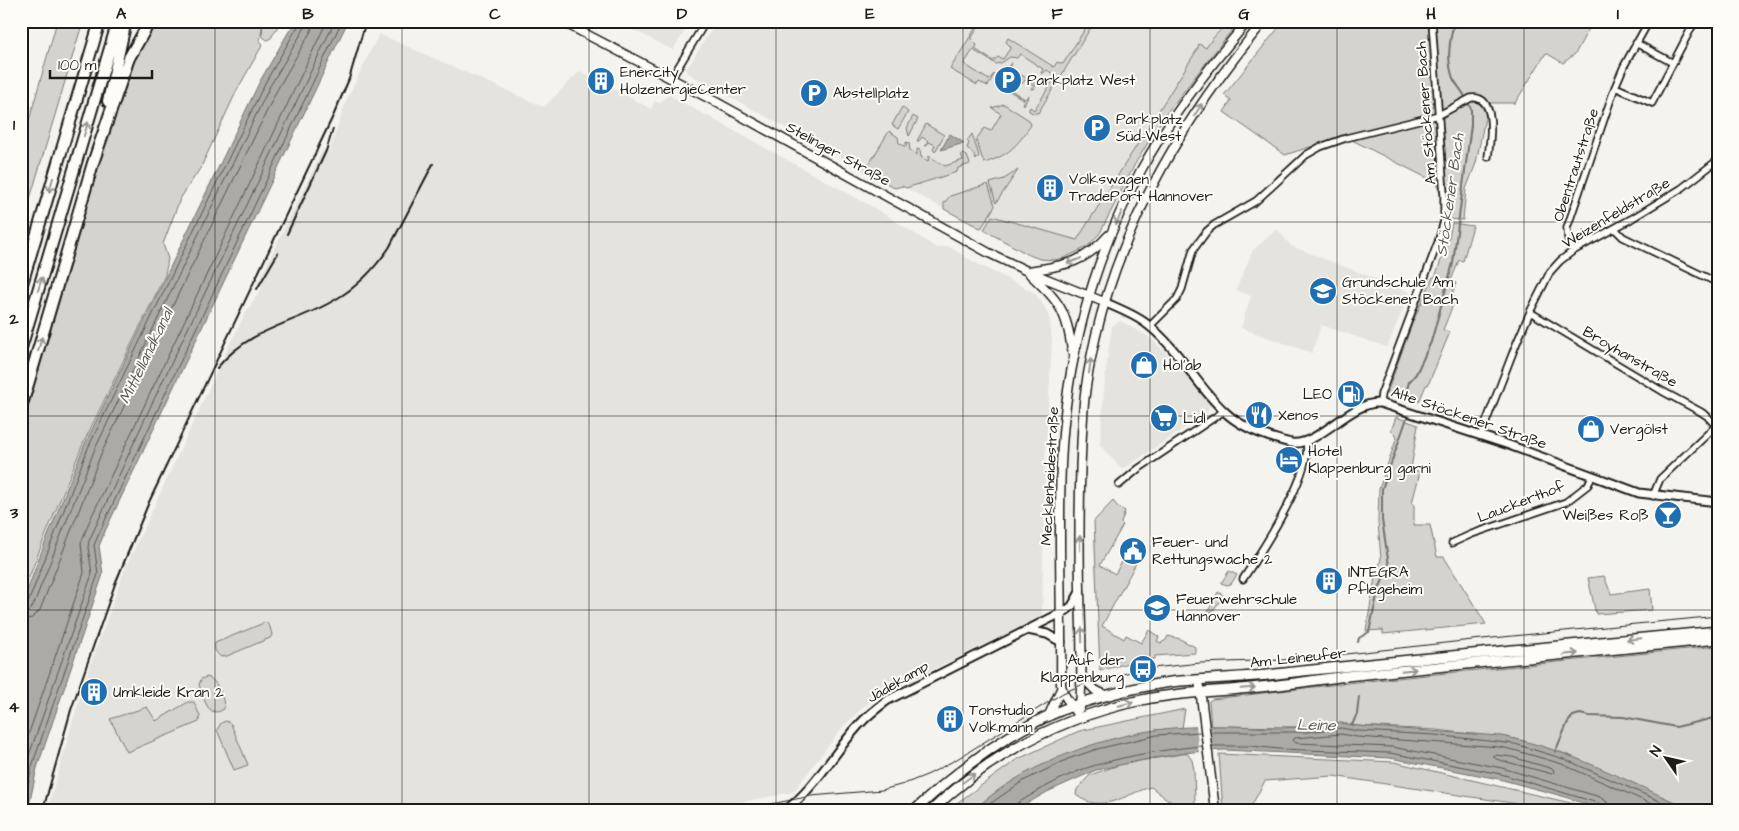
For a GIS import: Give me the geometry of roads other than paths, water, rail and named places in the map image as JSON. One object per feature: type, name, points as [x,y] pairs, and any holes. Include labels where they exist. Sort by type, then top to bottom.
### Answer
[{"type":"highway","points":[[21,287],[100,21]]},
{"type":"highway","points":[[21,348],[118,21]]},
{"type":"highway","points":[[21,408],[93,162],[126,21]]},
{"type":"highway","points":[[93,162],[130,58],[150,21]]},
{"type":"main road","name":"Stelinger Straße","points":[[562,21],[989,253],[1027,271],[1104,302]]},
{"type":"main road","name":"Mecklenheidestraße","points":[[1079,717],[1061,689],[1061,464],[1065,412],[1073,358],[1089,296],[1112,232],[1140,171],[1161,136],[1210,68],[1248,21]]},
{"type":"main road","name":"Mecklenheidestraße","points":[[1079,717],[1082,678],[1080,521],[1083,414],[1091,358],[1104,302],[1124,245],[1156,178],[1174,146],[1215,84],[1264,21]]},
{"type":"main road","points":[[1027,271],[1071,263],[1097,248],[1112,232]]},
{"type":"main road","points":[[1027,271],[1050,294],[1064,312],[1070,328],[1073,358]]},
{"type":"main road","name":"Am Leineufer","points":[[915,810],[948,780],[1002,740],[1080,703],[1143,687],[1199,680],[1260,676],[1718,631]]},
{"type":"main road","name":"Am Leineufer","points":[[932,810],[954,789],[1030,738],[1079,717],[1144,700],[1346,676],[1718,639]]},
{"type":"main road","points":[[1082,678],[1095,690],[1107,696]]},
{"type":"main road","points":[[1199,680],[1215,810]]},
{"type":"main road","points":[[1047,718],[1061,689]]},
{"type":"street","points":[[671,79],[706,21]]},
{"type":"street","name":"Am Stöckener Bach","points":[[1380,403],[1381,394],[1442,230],[1445,206],[1432,21]]},
{"type":"street","name":"Obentrautstraße","points":[[1573,251],[1568,240],[1567,228],[1615,87],[1624,66],[1649,21]]},
{"type":"street","points":[[1615,87],[1652,103],[1695,21]]},
{"type":"street","points":[[1636,43],[1673,63]]},
{"type":"street","points":[[1150,326],[1177,299],[1182,290],[1193,250],[1206,231],[1256,201],[1306,155],[1332,142],[1439,115],[1475,97],[1485,103],[1488,108],[1492,133],[1488,157]]},
{"type":"street","name":"Weizenfeldstraße","points":[[1481,435],[1530,312],[1550,272],[1573,251],[1615,229],[1682,188],[1718,160]]},
{"type":"street","points":[[1615,229],[1623,237],[1715,282],[1718,276]]},
{"type":"street","points":[[1104,302],[1131,314],[1150,326],[1182,359],[1224,411],[1239,423],[1265,435],[1291,443],[1306,441],[1307,453],[1290,501],[1243,579]]},
{"type":"street","name":"Broyhanstraße","points":[[1530,312],[1662,391],[1701,412],[1717,425]]},
{"type":"street","name":"Alte Stöckener Straße","points":[[1306,441],[1363,406],[1380,403],[1481,435],[1640,493],[1718,502]]},
{"type":"street","points":[[1119,486],[1138,469],[1224,411]]},
{"type":"street","points":[[1653,496],[1660,479],[1717,425]]},
{"type":"street","name":"Lauckerthof","points":[[1452,543],[1472,534],[1566,502],[1588,485],[1592,476]]},
{"type":"street","name":"Jädekamp","points":[[786,810],[806,793],[858,726],[888,700],[1061,613],[1072,606],[1080,592]]},
{"type":"street","points":[[1028,630],[1047,634],[1061,642]]},
{"type":"water","name":"Mittellandkanal","points":[[295,21],[348,21],[106,529],[99,546],[103,574],[37,768],[28,810],[21,810],[21,608],[84,446],[260,81]]},
{"type":"water","points":[[950,134],[964,143],[941,150]]},
{"type":"water","points":[[1341,723],[1358,726],[1501,736],[1526,742],[1598,767],[1692,810],[1603,810],[1562,796],[1499,779],[1390,758],[1224,750],[1192,752],[1096,770],[1047,792],[1016,810],[974,810],[992,795],[1035,768],[1084,748],[1133,734],[1184,727],[1281,728]]},
{"type":"waterway","name":"Stöckener Bach","points":[[1454,21],[1449,57],[1451,71],[1453,78],[1466,99]]},
{"type":"waterway","name":"Stöckener Bach","points":[[1414,401],[1415,398],[1406,393],[1409,382],[1416,374],[1431,342],[1453,263],[1471,125],[1471,109],[1467,101]]},
{"type":"waterway","name":"Stöckener Bach","points":[[1358,642],[1359,638],[1369,632],[1378,591],[1389,566],[1382,520],[1382,489],[1407,418]]},
{"type":"waterway","name":"Stöckener Bach","points":[[1352,725],[1357,714],[1359,697]]},
{"type":"waterway","points":[[1555,752],[1568,722],[1573,716],[1580,714],[1623,717],[1676,727],[1718,717]]},
{"type":"tram line","points":[[742,810],[811,796],[882,790],[904,784],[929,774],[957,759],[1063,693],[1086,683],[1143,669],[1200,663],[1282,660],[1718,616]]},
{"type":"railway","points":[[43,810],[71,710],[115,584],[149,502],[334,114],[349,79],[366,21]]},
{"type":"railway","points":[[287,234],[326,151],[333,129]]},
{"type":"railway","points":[[217,368],[245,343],[260,334],[322,307],[360,282],[389,248],[433,164]]},
{"type":"railway","points":[[257,289],[278,253]]},
{"type":"place","name":"Parkplatz West","points":[[1008,80]]},
{"type":"place","name":"Enercity HolzenergieCenter","points":[[601,81]]},
{"type":"place","name":"Abstellplatz","points":[[814,93]]},
{"type":"place","name":"Parkplatz Süd-West","points":[[1097,128]]},
{"type":"place","name":"Volkswagen TradePort Hannover","points":[[1050,188]]},
{"type":"place","name":"Grundschule Am Stöckener Bach","points":[[1323,291]]},
{"type":"place","name":"Hol'ab","points":[[1144,365]]},
{"type":"place","name":"LEO","points":[[1351,394]]},
{"type":"place","name":"Xenos","points":[[1259,415]]},
{"type":"place","name":"Lidl","points":[[1164,418]]},
{"type":"place","name":"Vergölst","points":[[1591,429]]},
{"type":"place","name":"Hotel Klappenburg garni","points":[[1289,460]]},
{"type":"place","name":"Weißes Roß","points":[[1668,515]]},
{"type":"place","name":"Feuer- und Rettungswache 2","points":[[1133,551]]},
{"type":"place","name":"INTEGRA Pflegeheim","points":[[1329,581]]},
{"type":"place","name":"Feuerwehrschule Hannover","points":[[1157,608]]},
{"type":"place","name":"Auf der Klappenburg","points":[[1143,669]]},
{"type":"place","name":"Umkleide Kran 2","points":[[94,692]]},
{"type":"place","name":"Tonstudio Volkmann","points":[[950,719]]},
{"type":"water label","name":"Leine","points":[[1316,725]]}]
